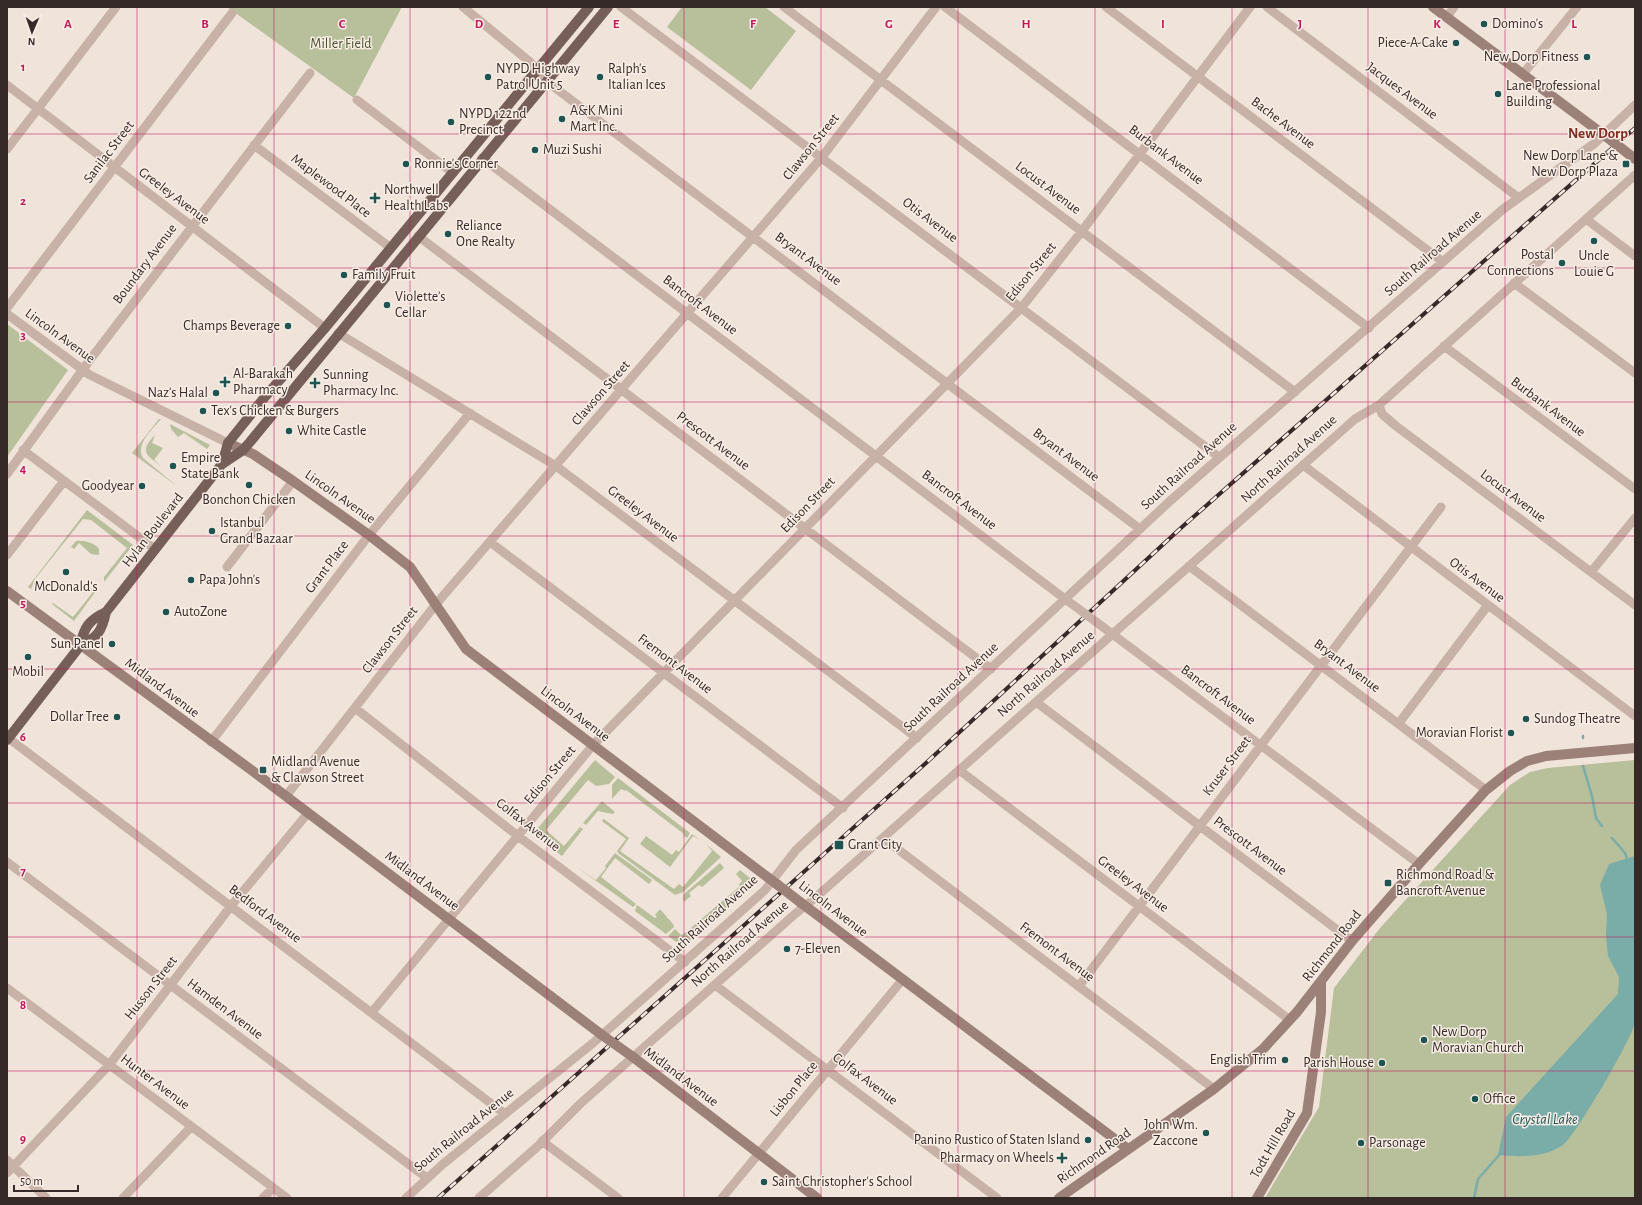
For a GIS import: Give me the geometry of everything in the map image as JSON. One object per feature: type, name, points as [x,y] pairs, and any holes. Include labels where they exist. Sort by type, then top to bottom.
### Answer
[{"type":"main road","name":"Hylan Boulevard","points":[[222,464],[228,443],[264,398],[325,328],[589,7]]},
{"type":"main road","name":"Hylan Boulevard","points":[[7,739],[80,646],[83,631],[93,618],[106,612],[222,464],[243,450],[482,158],[608,7]]},
{"type":"main road","points":[[498,117],[510,125]]},
{"type":"street","points":[[7,149],[116,7]]},
{"type":"street","name":"Bryant Avenue","points":[[463,7],[537,70],[547,81],[1140,529]]},
{"type":"street","name":"Otis Avenue","points":[[622,7],[1220,457]]},
{"type":"street","name":"Locust Avenue","points":[[784,7],[1295,392]]},
{"type":"street","name":"Clawson Street","points":[[286,796],[436,604],[822,157],[936,7]]},
{"type":"street","name":"Burbank Avenue","points":[[945,7],[1140,153],[1369,328]]},
{"type":"street","name":"Bache Avenue","points":[[1106,7],[1443,262]]},
{"type":"street","name":"Edison Street","points":[[372,1012],[593,745],[1022,307],[1082,231],[1250,7]]},
{"type":"street","name":"Jacques Avenue","points":[[1267,7],[1519,198]]},
{"type":"street","points":[[1433,7],[1635,159]]},
{"type":"street","points":[[1446,17],[1454,7]]},
{"type":"street","points":[[1523,74],[1577,7]]},
{"type":"street","name":"Sanilac Street","points":[[7,308],[115,168],[232,12]]},
{"type":"street","name":"Boundary Avenue","points":[[7,474],[82,370],[310,73]]},
{"type":"street","name":"Greeley Avenue","points":[[7,85],[325,328]]},
{"type":"street","points":[[357,100],[453,173]]},
{"type":"street","name":"South Railroad Avenue","points":[[406,1198],[427,1178],[602,1035],[765,890],[775,883],[796,850],[992,669],[1069,601],[1140,529],[1220,457],[1443,262],[1519,198],[1595,143],[1635,105]]},
{"type":"street","name":"Maplewood Place","points":[[254,145],[390,248]]},
{"type":"street","name":"Bancroft Avenue","points":[[482,158],[1419,864]]},
{"type":"street","name":"North Railroad Avenue","points":[[479,1198],[803,904],[883,838],[1355,419],[1379,405],[1635,175]]},
{"type":"street","points":[[1586,219],[1635,256]]},
{"type":"street","name":"Prescott Avenue","points":[[418,236],[992,669]]},
{"type":"street","points":[[1514,283],[1635,373]]},
{"type":"street","name":"Lincoln Avenue","points":[[7,314],[82,370],[253,454],[369,534],[410,567],[466,649],[1128,1149]]},
{"type":"street","name":"Greeley Avenue","points":[[338,333],[556,466],[917,738]]},
{"type":"street","name":"Burbank Avenue","points":[[1444,346],[1635,489]]},
{"type":"street","name":"Locust Avenue","points":[[1379,405],[1382,414],[1396,426],[1635,605]]},
{"type":"street","name":"Grant Place","points":[[211,742],[369,534],[470,413]]},
{"type":"street","points":[[23,450],[155,549]]},
{"type":"street","name":"Otis Avenue","points":[[1303,465],[1635,716]]},
{"type":"street","points":[[7,555],[64,480]]},
{"type":"street","points":[[227,567],[293,481]]},
{"type":"street","name":"Kruser Street","points":[[1079,986],[1442,507]]},
{"type":"street","points":[[1592,572],[1635,518]]},
{"type":"street","name":"Fremont Avenue","points":[[490,542],[843,808]]},
{"type":"street","name":"Bryant Avenue","points":[[1189,566],[1486,790]]},
{"type":"street","name":"Midland Avenue","points":[[7,591],[308,812],[817,1198]]},
{"type":"street","points":[[1399,723],[1488,605]]},
{"type":"street","name":"Prescott Avenue","points":[[1036,702],[1352,941]]},
{"type":"street","name":"Colfax Avenue","points":[[355,708],[518,836],[685,962]]},
{"type":"street","name":"Bedford Avenue","points":[[7,739],[372,1012],[505,1114]]},
{"type":"street","name":"Richmond Road","points":[[1059,1198],[1214,1089],[1264,1048],[1290,1020],[1321,983],[1352,941],[1419,864],[1486,790],[1510,771],[1527,761],[1546,756],[1635,748]]},
{"type":"street","name":"Greeley Avenue","points":[[959,770],[1290,1020]]},
{"type":"street","name":"Husson Street","points":[[9,1166],[109,1065],[231,906],[308,812]]},
{"type":"street","name":"Fremont Avenue","points":[[883,838],[1214,1089]]},
{"type":"street","name":"Hamden Avenue","points":[[7,862],[427,1178]]},
{"type":"street","name":"Lisbon Place","points":[[722,1198],[903,979]]},
{"type":"street","name":"Todt Hill Road","points":[[1257,1198],[1307,1113],[1321,1012],[1321,983]]},
{"type":"street","name":"Colfax Avenue","points":[[715,985],[997,1198]]},
{"type":"street","name":"Hunter Avenue","points":[[7,988],[287,1198]]},
{"type":"street","points":[[123,1198],[191,1127]]},
{"type":"street","points":[[542,1141],[618,1198]]},
{"type":"street","points":[[9,1166],[46,1198]]},
{"type":"street","points":[[263,1198],[273,1188]]},
{"type":"green space","name":"Miller Field","points":[[227,7],[402,7],[354,98]]},
{"type":"green space","points":[[682,7],[765,7],[796,31],[751,90],[667,27]]},
{"type":"green space","points":[[7,324],[68,370],[7,457]]},
{"type":"green space","points":[[159,419],[161,419],[149,432],[143,442],[141,453],[143,458],[178,487],[132,453]]},
{"type":"green space","points":[[170,424],[210,445],[207,449],[184,433],[178,437],[171,429]]},
{"type":"green space","points":[[155,435],[152,443],[163,448],[154,460],[161,466],[151,459],[146,452],[147,445]]},
{"type":"green space","points":[[87,510],[133,545],[104,582],[104,577],[127,548],[91,520],[83,519],[35,579],[31,589],[28,587]]},
{"type":"green space","points":[[76,541],[95,545],[99,549],[99,555],[91,554],[79,543],[74,549],[71,547]]},
{"type":"green space","points":[[89,587],[96,591],[74,621],[52,604],[53,603],[73,617],[93,592]]},
{"type":"green space","points":[[595,760],[615,777],[609,784],[596,786],[588,780],[546,830],[564,846],[580,827],[583,829],[562,856],[533,834]]},
{"type":"green space","points":[[1635,760],[1635,1198],[1265,1198],[1319,1107],[1334,988],[1380,928],[1510,785],[1530,772],[1548,768]]},
{"type":"green space","points":[[618,778],[690,833],[687,838],[683,835],[684,834],[626,790],[621,789],[612,799],[612,785]]},
{"type":"green space","points":[[602,801],[615,812],[613,814],[598,811],[586,825],[583,823]]},
{"type":"green space","points":[[604,819],[629,838],[620,851],[674,889],[679,884],[683,887],[712,851],[706,844],[721,857],[683,892],[675,895],[618,853],[617,851],[626,839],[603,822],[602,820]]},
{"type":"green space","points":[[692,834],[700,840],[693,836],[670,867],[640,844],[646,836],[672,855],[676,850],[679,852]]},
{"type":"green space","points":[[615,853],[652,880],[649,884],[615,858],[601,877],[636,904],[633,907],[575,866],[596,880],[606,868],[605,866]]},
{"type":"green space","points":[[720,863],[724,868],[702,887],[699,885],[689,893],[691,896],[684,902],[684,894]]},
{"type":"green space","points":[[740,870],[755,882],[683,947],[668,936],[675,929],[681,935],[685,933],[740,886],[739,884],[742,881],[736,874]]},
{"type":"green space","points":[[637,905],[655,918],[657,917],[655,915],[660,909],[674,927],[666,934],[635,911]]},
{"type":"water","name":"Crystal Lake","points":[[1635,856],[1635,1022],[1632,1031],[1615,1065],[1591,1106],[1563,1145],[1548,1152],[1532,1156],[1498,1155],[1506,1117],[1618,994],[1619,977],[1608,956],[1606,935],[1607,914],[1600,885],[1609,864]]},
{"type":"waterway","points":[[1583,766],[1592,796],[1596,818],[1602,826]]},
{"type":"waterway","points":[[1612,838],[1625,853],[1628,861]]},
{"type":"waterway","points":[[1474,1198],[1478,1179],[1500,1154]]},
{"type":"railway","points":[[438,1198],[926,763],[1182,527],[1635,128]]},
{"type":"place","name":"Domino's","points":[[1484,24]]},
{"type":"place","name":"Piece-A-Cake","points":[[1456,43]]},
{"type":"place","name":"New Dorp Fitness","points":[[1587,57]]},
{"type":"place","name":"NYPD Highway Patrol Unit 5","points":[[488,77]]},
{"type":"place","name":"Ralph's Italian Ices","points":[[600,77]]},
{"type":"place","name":"Lane Professional Building","points":[[1498,94]]},
{"type":"place","name":"A&K Mini Mart Inc.","points":[[562,119]]},
{"type":"place","name":"NYPD 122nd Precinct","points":[[451,122]]},
{"type":"place","name":"Muzi Sushi","points":[[535,150]]},
{"type":"place","name":"Ronnie's Corner","points":[[406,164]]},
{"type":"place","name":"New Dorp Lane & New Dorp Plaza","points":[[1626,164]]},
{"type":"place","name":"Northwell Health Labs","points":[[375,198]]},
{"type":"place","name":"Reliance One Realty","points":[[448,234]]},
{"type":"place","name":"Uncle Louie G","points":[[1594,241]]},
{"type":"place","name":"Postal Connections","points":[[1562,263]]},
{"type":"place","name":"Family Fruit","points":[[344,275]]},
{"type":"place","name":"Violette's Cellar","points":[[387,305]]},
{"type":"place","name":"Champs Beverage","points":[[288,326]]},
{"type":"place","name":"Al-Barakah Pharmacy","points":[[225,382]]},
{"type":"place","name":"Sunning Pharmacy Inc.","points":[[315,383]]},
{"type":"place","name":"Naz's Halal","points":[[216,393]]},
{"type":"place","name":"Tex's Chicken & Burgers","points":[[203,411]]},
{"type":"place","name":"White Castle","points":[[289,431]]},
{"type":"place","name":"Empire State Bank","points":[[173,466]]},
{"type":"place","name":"Bonchon Chicken","points":[[249,485]]},
{"type":"place","name":"Goodyear","points":[[142,486]]},
{"type":"place","name":"Istanbul Grand Bazaar","points":[[212,531]]},
{"type":"place","name":"McDonald's","points":[[66,572]]},
{"type":"place","name":"Papa John's","points":[[191,580]]},
{"type":"place","name":"AutoZone","points":[[166,612]]},
{"type":"place","name":"Sun Panel","points":[[112,644]]},
{"type":"place","name":"Mobil","points":[[28,657]]},
{"type":"place","name":"Dollar Tree","points":[[117,717]]},
{"type":"place","name":"Sundog Theatre","points":[[1526,719]]},
{"type":"place","name":"Moravian Florist","points":[[1511,733]]},
{"type":"place","name":"Midland Avenue & Clawson Street","points":[[263,770]]},
{"type":"place","name":"Grant City","points":[[839,845]]},
{"type":"place","name":"Richmond Road & Bancroft Avenue","points":[[1388,883]]},
{"type":"place","name":"7-Eleven","points":[[787,949]]},
{"type":"place","name":"New Dorp Moravian Church","points":[[1424,1040]]},
{"type":"place","name":"English Trim","points":[[1285,1060]]},
{"type":"place","name":"Parish House","points":[[1382,1063]]},
{"type":"place","name":"Office","points":[[1475,1099]]},
{"type":"place","name":"John Wm. Zaccone","points":[[1206,1133]]},
{"type":"place","name":"Panino Rustico of Staten Island","points":[[1088,1140]]},
{"type":"place","name":"Parsonage","points":[[1361,1143]]},
{"type":"place","name":"Pharmacy on Wheels","points":[[1062,1158]]},
{"type":"place","name":"Saint Christopher's School","points":[[764,1182]]},
{"type":"district","name":"New Dorp","points":[[1598,133]]}]
